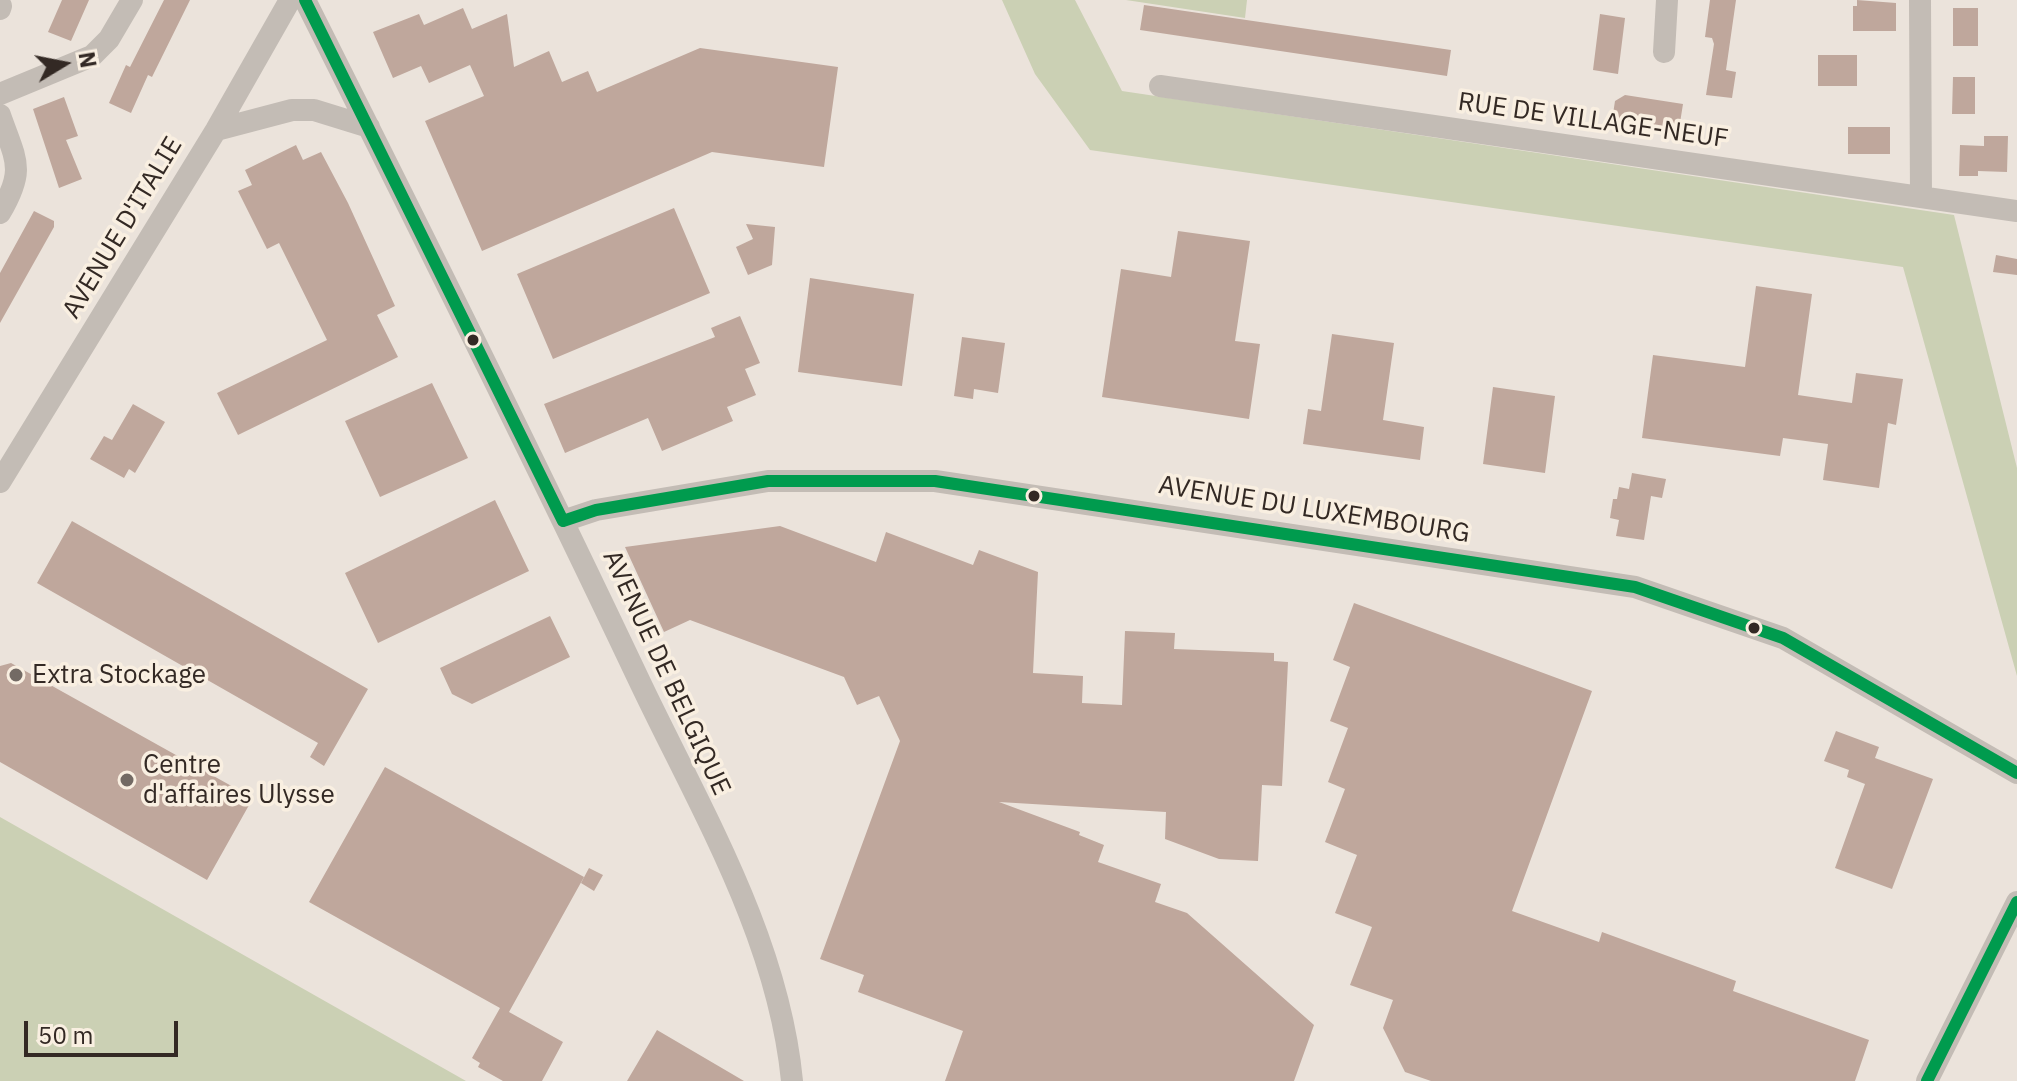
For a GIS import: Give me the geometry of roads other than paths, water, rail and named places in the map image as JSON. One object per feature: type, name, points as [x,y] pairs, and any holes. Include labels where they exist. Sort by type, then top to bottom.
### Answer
[{"type":"street","points":[[0,94],[92,56],[109,39],[132,0]]},
{"type":"street","name":"AVENUE D'ITALIE","points":[[0,482],[7,456],[216,130],[290,0]]},
{"type":"street","name":"AVENUE DE BELGIQUE","points":[[305,0],[563,521],[760,937],[787,1028],[792,1081]]},
{"type":"street","points":[[1664,52],[1667,0]]},
{"type":"street","points":[[1920,0],[1921,196]]},
{"type":"street","name":"RUE DE VILLAGE-NEUF","points":[[1160,86],[2017,211]]},
{"type":"street","points":[[216,130],[292,110],[314,110],[369,127]]},
{"type":"street","points":[[0,115],[17,165],[16,186],[0,213]]},
{"type":"street","name":"AVENUE DU LUXEMBOURG","points":[[563,521],[596,510],[768,481],[935,481],[1635,587],[1783,638],[2017,773]]},
{"type":"street","points":[[1927,1081],[2017,902]]},
{"type":"place","name":"Extra Stockage","points":[[16,675]]},
{"type":"place","name":"Centre d'affaires Ulysse","points":[[127,780]]}]
